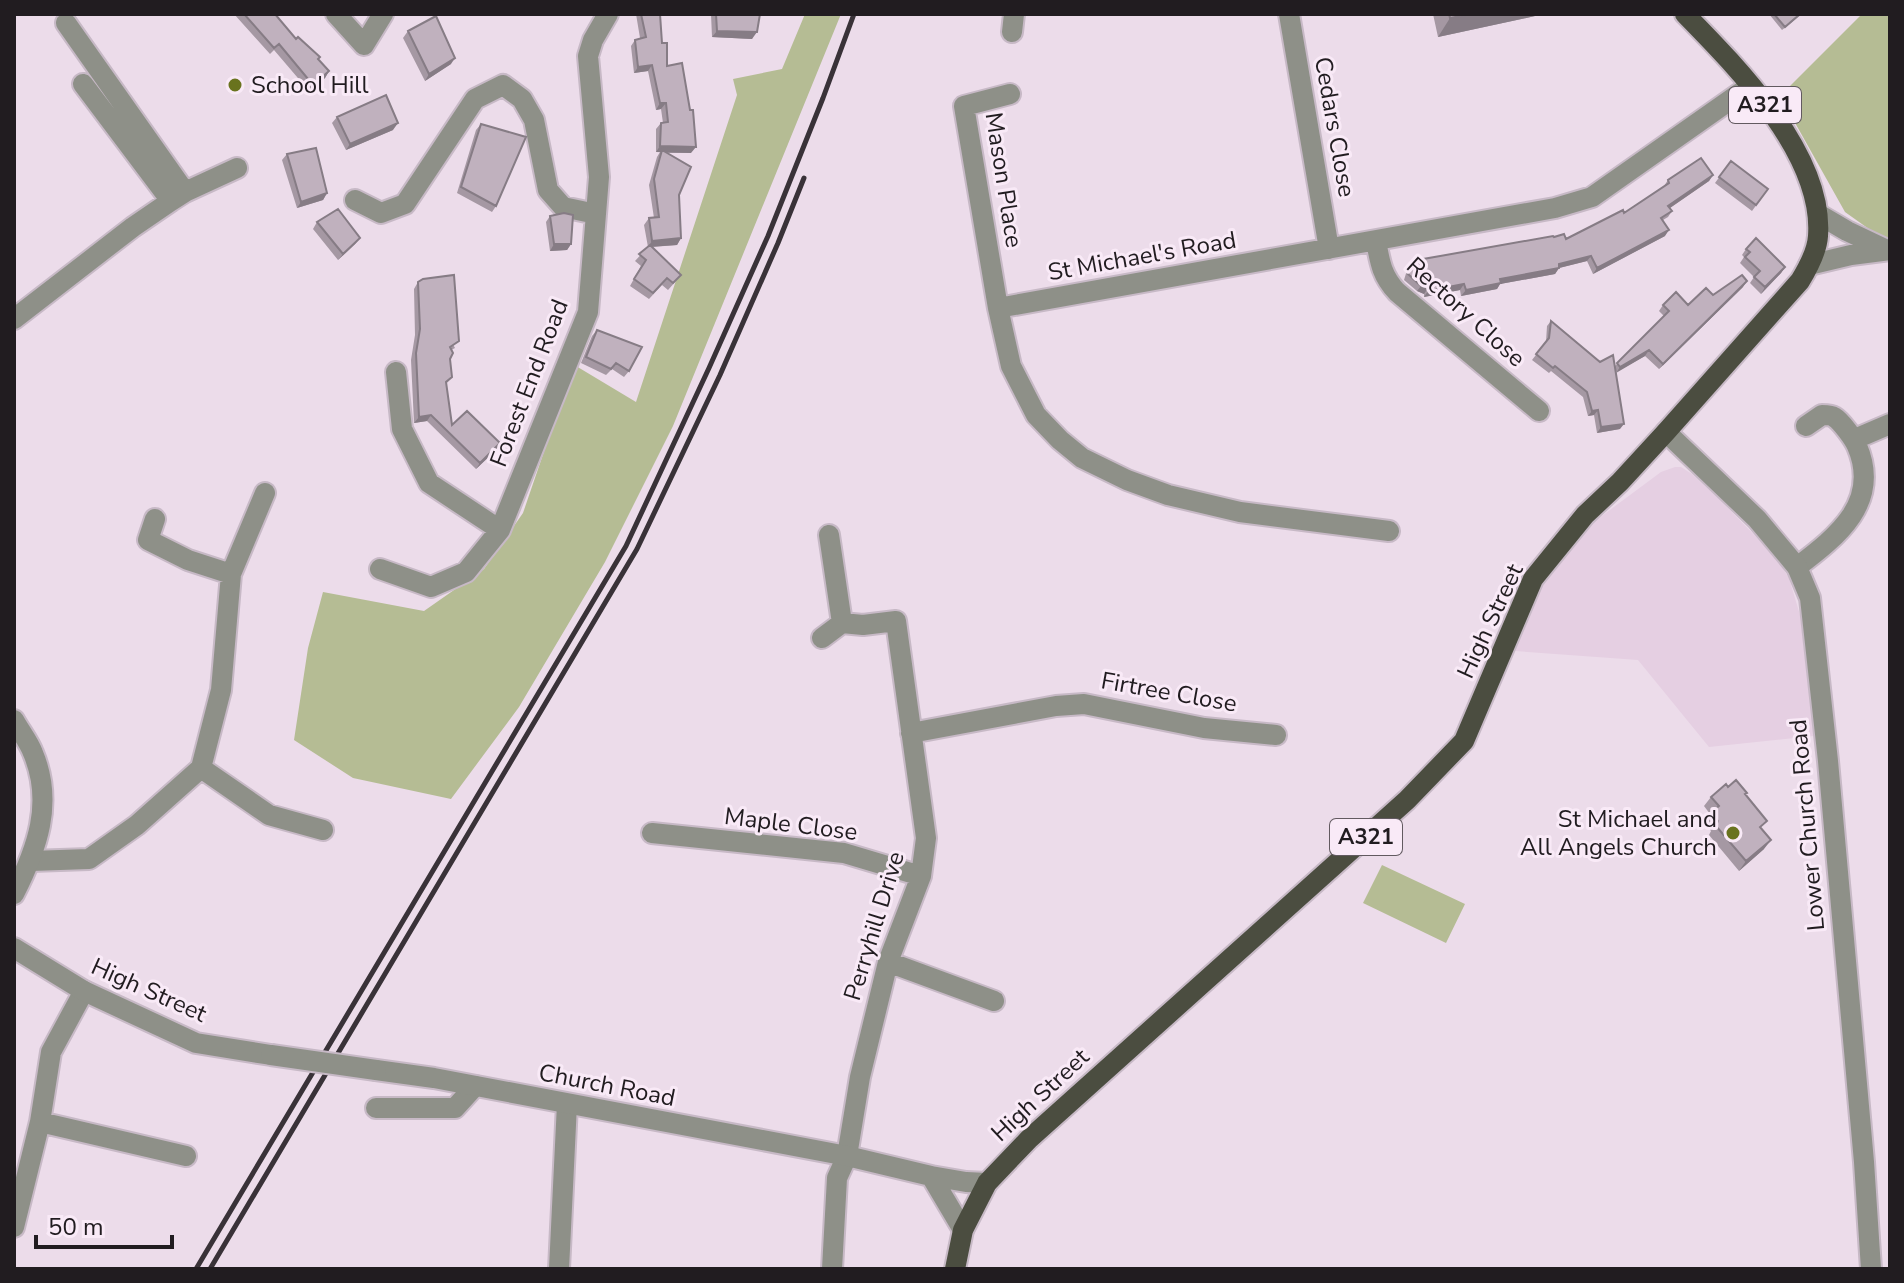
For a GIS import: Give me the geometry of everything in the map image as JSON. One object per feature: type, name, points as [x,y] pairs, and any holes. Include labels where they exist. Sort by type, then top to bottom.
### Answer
[{"type":"main road","name":"High Street","points":[[987,1183],[1029,1139],[1407,800],[1464,741],[1533,579],[1585,515],[1666,432],[1800,281],[1818,239],[1818,214],[1798,157],[1781,125],[1685,14]]},
{"type":"main road","name":"A321","points":[[955,1269],[963,1230],[987,1183]]},
{"type":"street","points":[[336,14],[364,45],[383,14]]},
{"type":"street","name":"Forest End Road","points":[[380,569],[431,587],[466,572],[500,530],[553,403],[588,312],[599,177],[588,56],[608,14]]},
{"type":"street","name":"Cedars Close","points":[[1289,14],[1329,249]]},
{"type":"street","points":[[66,23],[178,196]]},
{"type":"street","points":[[83,84],[178,196]]},
{"type":"street","points":[[355,200],[381,213],[405,204],[475,99],[503,85],[522,99],[534,120],[548,190],[563,207],[596,214]]},
{"type":"street","name":"St Michael's Road","points":[[998,308],[1555,208],[1592,197],[1750,86]]},
{"type":"street","name":"Mason Place","points":[[998,308],[964,106],[1010,94]]},
{"type":"street","points":[[14,319],[178,196],[237,168]]},
{"type":"street","points":[[1818,214],[1888,250]]},
{"type":"street","name":"Rectory Close","points":[[1376,241],[1386,280],[1539,411]]},
{"type":"street","points":[[1809,265],[1888,250]]},
{"type":"street","points":[[998,308],[1011,366],[1023,392],[1036,415],[1082,458],[1127,480],[1168,495],[1240,512],[1389,531]]},
{"type":"street","points":[[396,372],[402,429],[429,483],[500,530]]},
{"type":"street","points":[[1797,567],[1851,516],[1862,497],[1866,479],[1863,459],[1855,439],[1834,417],[1822,415],[1806,426]]},
{"type":"street","points":[[1855,439],[1890,424]]},
{"type":"street","name":"Lower Church Road","points":[[1666,432],[1757,519],[1797,567],[1810,598],[1823,707],[1871,1269]]},
{"type":"street","points":[[31,861],[89,859],[137,825],[201,768],[221,690],[231,574],[265,493]]},
{"type":"street","points":[[155,519],[148,540],[188,560],[231,574]]},
{"type":"street","points":[[822,638],[842,623],[829,535]]},
{"type":"street","name":"Perryhill Drive","points":[[832,1269],[837,1178],[847,1156],[860,1077],[888,962],[921,876],[926,838],[896,621],[863,625],[842,623]]},
{"type":"street","name":"Firtree Close","points":[[911,733],[1056,706],[1084,704],[1204,728],[1276,735]]},
{"type":"street","points":[[14,720],[33,753],[43,786],[41,823],[31,861],[14,894]]},
{"type":"street","points":[[201,768],[269,815],[323,830]]},
{"type":"street","name":"Maple Close","points":[[652,833],[844,853],[921,876]]},
{"type":"street","name":"High Street","points":[[14,948],[84,991],[196,1043],[271,1055]]},
{"type":"street","points":[[888,962],[994,1001]]},
{"type":"street","points":[[14,1227],[22,1158],[40,1122],[51,1052],[84,991]]},
{"type":"street","name":"Church Road","points":[[271,1055],[475,1086],[847,1156],[931,1176],[987,1183]]},
{"type":"street","points":[[376,1108],[455,1108],[475,1086]]},
{"type":"street","points":[[559,1269],[567,1104]]},
{"type":"street","points":[[40,1122],[186,1156]]},
{"type":"street","points":[[931,1176],[963,1230]]},
{"type":"shaded area","points":[[1675,467],[1692,474],[1720,500],[1775,556],[1789,578],[1800,615],[1814,736],[1709,747],[1638,660],[1515,651],[1542,586],[1595,521],[1661,472]]},
{"type":"green space","points":[[805,14],[841,14],[673,426],[605,562],[519,707],[451,799],[353,778],[294,740],[308,648],[323,592],[424,611],[484,569],[523,513],[576,366],[636,402],[737,95],[733,79],[782,69]]},
{"type":"green space","points":[[1862,14],[1890,14],[1890,244],[1845,212],[1780,96]]},
{"type":"green space","points":[[1382,865],[1465,904],[1446,943],[1363,903]]},
{"type":"building","points":[[244,14],[275,14],[296,39],[298,37],[320,57],[318,59],[329,71],[313,85],[279,44],[274,48]]},
{"type":"building","points":[[641,14],[660,14],[662,43],[667,43],[667,66],[682,63],[690,110],[693,110],[696,147],[660,146],[661,123],[668,122],[666,103],[660,103],[652,65],[638,67],[635,40],[646,37]]},
{"type":"building","points":[[716,14],[760,14],[757,32],[717,31]]},
{"type":"building","points":[[1449,14],[1471,14],[1450,18]]},
{"type":"building","points":[[1774,14],[1800,14],[1785,27]]},
{"type":"building","points":[[436,16],[455,58],[429,74],[408,31]]},
{"type":"building","points":[[386,95],[398,123],[350,144],[337,117]]},
{"type":"building","points":[[481,124],[526,137],[496,206],[461,187]]},
{"type":"building","points":[[316,148],[327,193],[301,202],[287,154]]},
{"type":"building","points":[[662,150],[691,167],[679,195],[681,238],[652,241],[649,218],[659,217],[654,179]]},
{"type":"building","points":[[1701,158],[1713,175],[1668,206],[1672,211],[1661,218],[1669,230],[1597,268],[1591,256],[1559,264],[1559,268],[1500,279],[1501,283],[1466,290],[1464,284],[1428,291],[1408,274],[1412,261],[1564,234],[1566,239],[1623,210],[1624,213]]},
{"type":"building","points":[[1731,161],[1768,189],[1756,205],[1719,177]]},
{"type":"building","points":[[338,209],[360,238],[343,254],[317,222]]},
{"type":"building","points":[[573,215],[571,244],[554,244],[550,216]]},
{"type":"building","points":[[1756,238],[1785,267],[1765,287],[1754,277],[1760,271],[1745,257],[1750,252],[1746,249]]},
{"type":"building","points":[[650,245],[681,275],[673,283],[667,278],[653,293],[634,279],[646,260],[639,254]]},
{"type":"building","points":[[454,275],[459,341],[450,347],[453,353],[450,359],[452,377],[446,382],[452,425],[467,411],[500,443],[480,463],[431,415],[419,417],[416,353],[420,329],[418,282]]},
{"type":"building","points":[[1742,275],[1747,281],[1663,364],[1649,350],[1620,367],[1617,363],[1669,311],[1663,305],[1676,292],[1688,305],[1706,288],[1713,295]]},
{"type":"building","points":[[1551,321],[1600,362],[1613,355],[1624,424],[1601,427],[1598,410],[1592,411],[1587,392],[1536,354],[1549,338]]},
{"type":"building","points":[[597,330],[642,347],[629,371],[616,363],[611,369],[586,357]]},
{"type":"building","name":"St Michael and All Angels Church","points":[[1736,780],[1767,821],[1760,827],[1771,840],[1746,861],[1716,826],[1718,821],[1711,813],[1719,806],[1711,797]]},
{"type":"railway","points":[[196,1269],[626,546],[768,236],[854,14]]},
{"type":"railway","points":[[210,1269],[637,549],[720,375],[804,178]]},
{"type":"place","name":"School Hill","points":[[235,85]]},
{"type":"place","name":"St Michael and All Angels Church","points":[[1733,833]]}]
